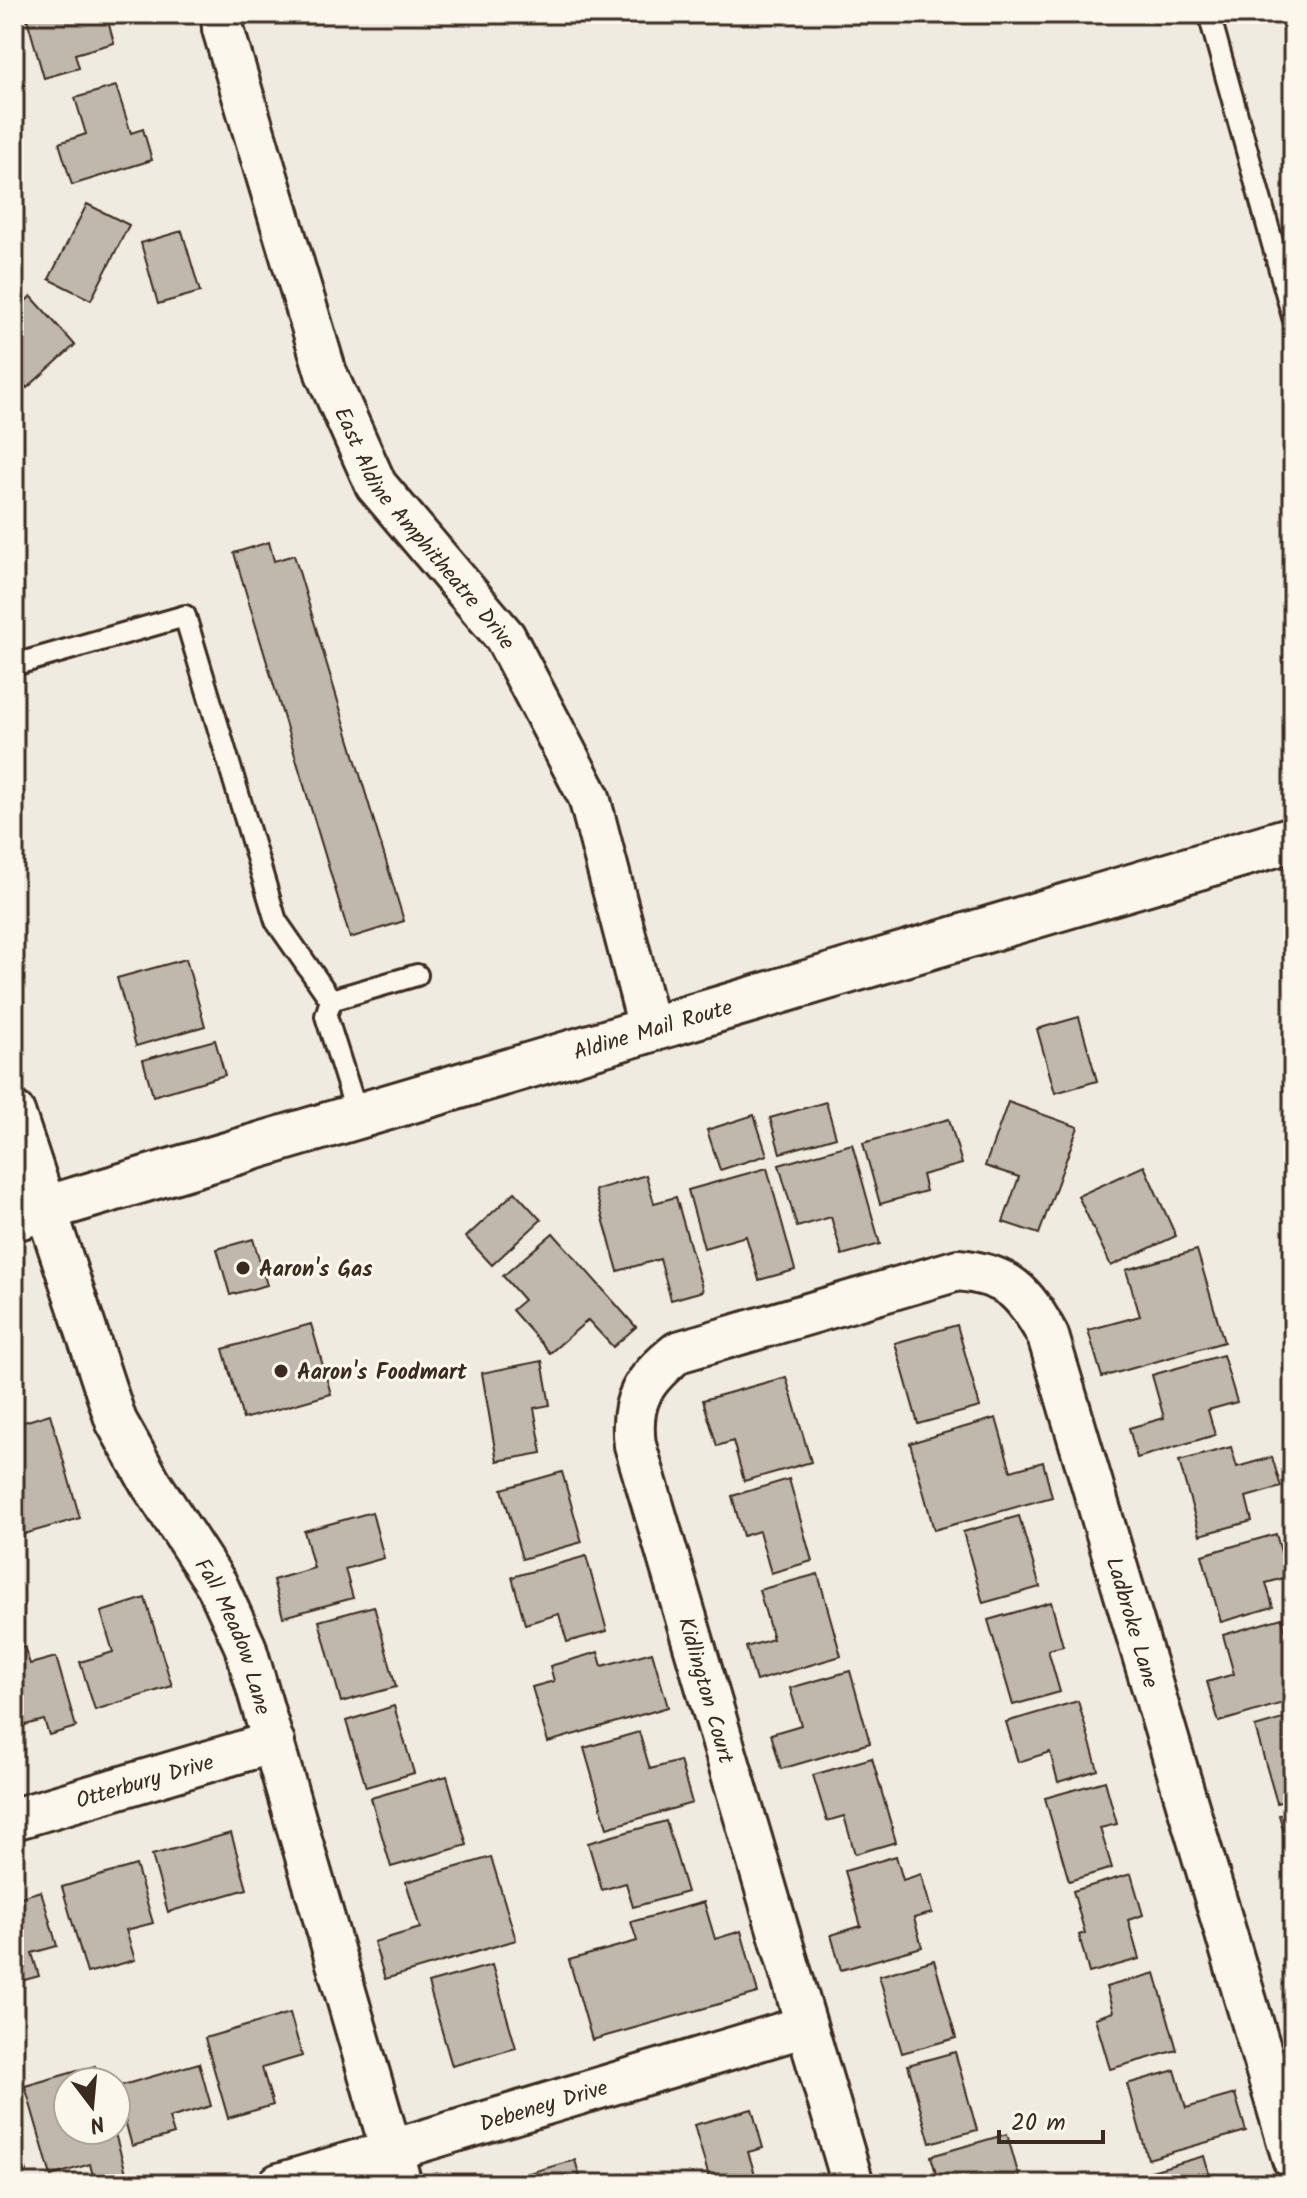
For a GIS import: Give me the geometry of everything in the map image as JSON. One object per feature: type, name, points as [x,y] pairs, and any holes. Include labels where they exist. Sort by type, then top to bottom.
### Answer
[{"type":"main road","name":"Aldine Mail Route","points":[[29,1214],[1293,839]]},
{"type":"street","name":"East Aldine Amphitheatre Drive","points":[[222,14],[223,29],[326,373],[376,485],[505,637],[589,797],[650,1031]]},
{"type":"street","name":"Fall Meadow Lane","points":[[14,1112],[29,1214],[116,1421],[150,1482],[217,1585],[245,1646],[396,2167]]},
{"type":"street","name":"Ladbroke Lane","points":[[821,1308],[958,1270],[986,1273],[1011,1285],[1032,1306],[1048,1336],[1293,2159]]},
{"type":"street","name":"Kidlington Court","points":[[821,1308],[678,1352],[651,1373],[638,1398],[632,1422],[635,1445],[853,2184]]},
{"type":"street","name":"Otterbury Drive","points":[[14,1819],[274,1742]]},
{"type":"street","name":"Debeney Drive","points":[[279,2184],[396,2167],[806,2026]]},
{"type":"lane","points":[[1209,14],[1293,317]]},
{"type":"lane","points":[[14,665],[185,616],[276,921],[331,1000]]},
{"type":"lane","points":[[331,1000],[417,975]]},
{"type":"lane","points":[[331,1000],[326,1016],[358,1117]]},
{"type":"building","points":[[44,14],[106,14],[114,43],[75,54],[79,68],[44,78],[27,19]]},
{"type":"building","points":[[116,86],[131,133],[143,129],[152,160],[72,185],[59,143],[86,134],[75,98]]},
{"type":"building","points":[[87,204],[129,225],[91,300],[49,279]]},
{"type":"building","points":[[182,231],[200,292],[158,304],[141,243]]},
{"type":"building","points":[[31,296],[75,345],[27,388],[18,378],[14,381],[14,312]]},
{"type":"building","points":[[269,542],[274,561],[294,555],[404,921],[350,938],[234,553]]},
{"type":"building","points":[[186,959],[205,1026],[136,1046],[117,978]]},
{"type":"building","points":[[1079,1017],[1097,1081],[1055,1093],[1037,1029]]},
{"type":"building","points":[[215,1040],[225,1075],[153,1096],[143,1060]]},
{"type":"building","points":[[826,1102],[836,1137],[780,1153],[770,1118]]},
{"type":"building","points":[[1008,1102],[1078,1127],[1039,1234],[1003,1222],[1019,1177],[985,1166]]},
{"type":"building","points":[[754,1115],[767,1155],[720,1170],[707,1130]]},
{"type":"building","points":[[949,1119],[962,1164],[922,1175],[926,1191],[880,1204],[863,1143]]},
{"type":"building","points":[[852,1144],[880,1244],[842,1255],[831,1217],[797,1227],[779,1165]]},
{"type":"building","points":[[1144,1166],[1176,1236],[1111,1266],[1078,1196]]},
{"type":"building","points":[[767,1168],[795,1270],[759,1280],[746,1236],[704,1248],[688,1190]]},
{"type":"building","points":[[646,1175],[654,1203],[676,1197],[703,1291],[671,1300],[660,1259],[618,1271],[595,1190]]},
{"type":"building","points":[[515,1192],[541,1220],[492,1265],[466,1237]]},
{"type":"building","points":[[553,1233],[636,1327],[613,1347],[588,1320],[550,1353],[512,1310],[524,1300],[503,1276]]},
{"type":"building","points":[[253,1239],[267,1285],[230,1295],[217,1249]]},
{"type":"building","points":[[1197,1250],[1224,1342],[1102,1377],[1088,1330],[1140,1316],[1126,1270]]},
{"type":"building","points":[[311,1324],[331,1394],[243,1419],[223,1349]]},
{"type":"building","points":[[957,1325],[980,1407],[918,1424],[895,1343]]},
{"type":"building","points":[[1223,1355],[1237,1402],[1208,1410],[1215,1435],[1137,1458],[1129,1428],[1164,1418],[1152,1375]]},
{"type":"building","points":[[542,1361],[550,1405],[534,1408],[542,1453],[497,1461],[482,1373]]},
{"type":"building","points":[[786,1377],[811,1462],[744,1481],[733,1441],[717,1446],[703,1400]]},
{"type":"building","points":[[50,1414],[80,1518],[14,1537],[14,1425]]},
{"type":"building","points":[[996,1418],[1011,1471],[1043,1462],[1052,1497],[934,1530],[910,1443]]},
{"type":"building","points":[[1231,1447],[1237,1467],[1272,1457],[1281,1487],[1246,1497],[1252,1521],[1200,1535],[1179,1461]]},
{"type":"building","points":[[562,1472],[582,1542],[522,1559],[502,1489]]},
{"type":"building","points":[[789,1479],[812,1561],[771,1573],[759,1531],[743,1536],[732,1496]]},
{"type":"building","points":[[372,1512],[384,1558],[345,1569],[353,1598],[283,1617],[273,1580],[314,1568],[304,1531]]},
{"type":"building","points":[[1019,1516],[1040,1587],[983,1603],[963,1532]]},
{"type":"building","points":[[1276,1534],[1288,1577],[1266,1583],[1273,1607],[1221,1622],[1202,1555]]},
{"type":"building","points":[[586,1556],[607,1631],[567,1642],[559,1614],[525,1624],[512,1577]]},
{"type":"building","points":[[818,1574],[841,1656],[756,1681],[746,1647],[773,1639],[759,1590]]},
{"type":"building","points":[[145,1598],[172,1686],[95,1710],[80,1662],[113,1652],[101,1612]]},
{"type":"building","points":[[1051,1602],[1063,1646],[1048,1650],[1060,1692],[1013,1705],[988,1620]]},
{"type":"building","points":[[374,1606],[396,1687],[341,1702],[319,1621]]},
{"type":"building","points":[[1282,1618],[1293,1657],[1293,1700],[1219,1722],[1207,1682],[1234,1674],[1223,1635]]},
{"type":"building","points":[[24,1646],[30,1664],[56,1657],[76,1727],[49,1735],[44,1720],[14,1728],[14,1649]]},
{"type":"building","points":[[598,1652],[602,1666],[652,1652],[668,1707],[548,1742],[532,1687],[554,1681],[550,1666]]},
{"type":"building","points":[[850,1671],[870,1743],[781,1769],[771,1734],[801,1725],[790,1688]]},
{"type":"building","points":[[1078,1701],[1098,1770],[1058,1782],[1050,1752],[1018,1762],[1006,1722]]},
{"type":"building","points":[[394,1706],[414,1773],[366,1787],[346,1721]]},
{"type":"building","points":[[1293,1716],[1293,1798],[1277,1803],[1255,1727]]},
{"type":"building","points":[[639,1732],[650,1769],[680,1761],[692,1803],[607,1828],[584,1748]]},
{"type":"building","points":[[872,1758],[896,1842],[855,1854],[844,1816],[827,1821],[813,1775]]},
{"type":"building","points":[[447,1776],[467,1845],[391,1867],[371,1798]]},
{"type":"building","points":[[1105,1781],[1117,1824],[1100,1828],[1112,1868],[1069,1881],[1045,1798]]},
{"type":"building","points":[[1293,1811],[1293,1864],[1279,1815]]},
{"type":"building","points":[[666,1821],[687,1892],[633,1907],[626,1883],[602,1890],[588,1843]]},
{"type":"building","points":[[231,1833],[247,1889],[168,1912],[152,1855]]},
{"type":"building","points":[[896,1856],[903,1880],[921,1874],[932,1913],[914,1918],[922,1947],[841,1970],[831,1935],[861,1926],[845,1871]]},
{"type":"building","points":[[491,1857],[516,1940],[385,1979],[374,1942],[420,1928],[406,1882]]},
{"type":"building","points":[[136,1865],[153,1923],[126,1930],[135,1960],[87,1973],[62,1887]]},
{"type":"building","points":[[1131,1874],[1143,1915],[1128,1920],[1139,1959],[1089,1973],[1079,1935],[1085,1933],[1073,1891]]},
{"type":"building","points":[[41,1891],[57,1946],[32,1953],[39,1976],[14,1983],[14,1899]]},
{"type":"building","points":[[704,1902],[715,1939],[741,1931],[758,1993],[592,2040],[569,1960],[637,1941],[631,1922]]},
{"type":"building","points":[[934,1960],[956,2038],[902,2053],[879,1976]]},
{"type":"building","points":[[492,1965],[516,2048],[452,2066],[428,1983]]},
{"type":"building","points":[[1155,1973],[1177,2050],[1110,2069],[1095,2018],[1113,2012],[1106,1987]]},
{"type":"building","points":[[290,2013],[302,2056],[262,2068],[273,2105],[228,2118],[205,2038]]},
{"type":"building","points":[[955,2052],[977,2130],[930,2143],[908,2065]]},
{"type":"building","points":[[199,2063],[211,2106],[169,2118],[174,2134],[132,2146],[132,2082]]},
{"type":"building","points":[[1175,2070],[1186,2108],[1235,2094],[1246,2131],[1148,2159],[1127,2084]]},
{"type":"building","points":[[52,2078],[52,2146],[119,2146],[129,2183],[95,2184],[90,2164],[51,2176],[25,2086]]},
{"type":"building","points":[[752,2109],[763,2148],[748,2152],[758,2184],[711,2184],[694,2125]]},
{"type":"building","points":[[14,2127],[27,2172],[14,2176]]},
{"type":"building","points":[[1007,2134],[1020,2180],[1006,2184],[939,2184],[931,2156]]},
{"type":"building","points":[[1204,2156],[1212,2184],[1136,2184],[1134,2176]]},
{"type":"building","points":[[575,2160],[582,2184],[490,2184]]},
{"type":"building","points":[[1255,2177],[1257,2184],[1231,2184]]},
{"type":"place","name":"Aaron's Gas","points":[[243,1268]]},
{"type":"place","name":"Aaron's Foodmart","points":[[281,1371]]}]
